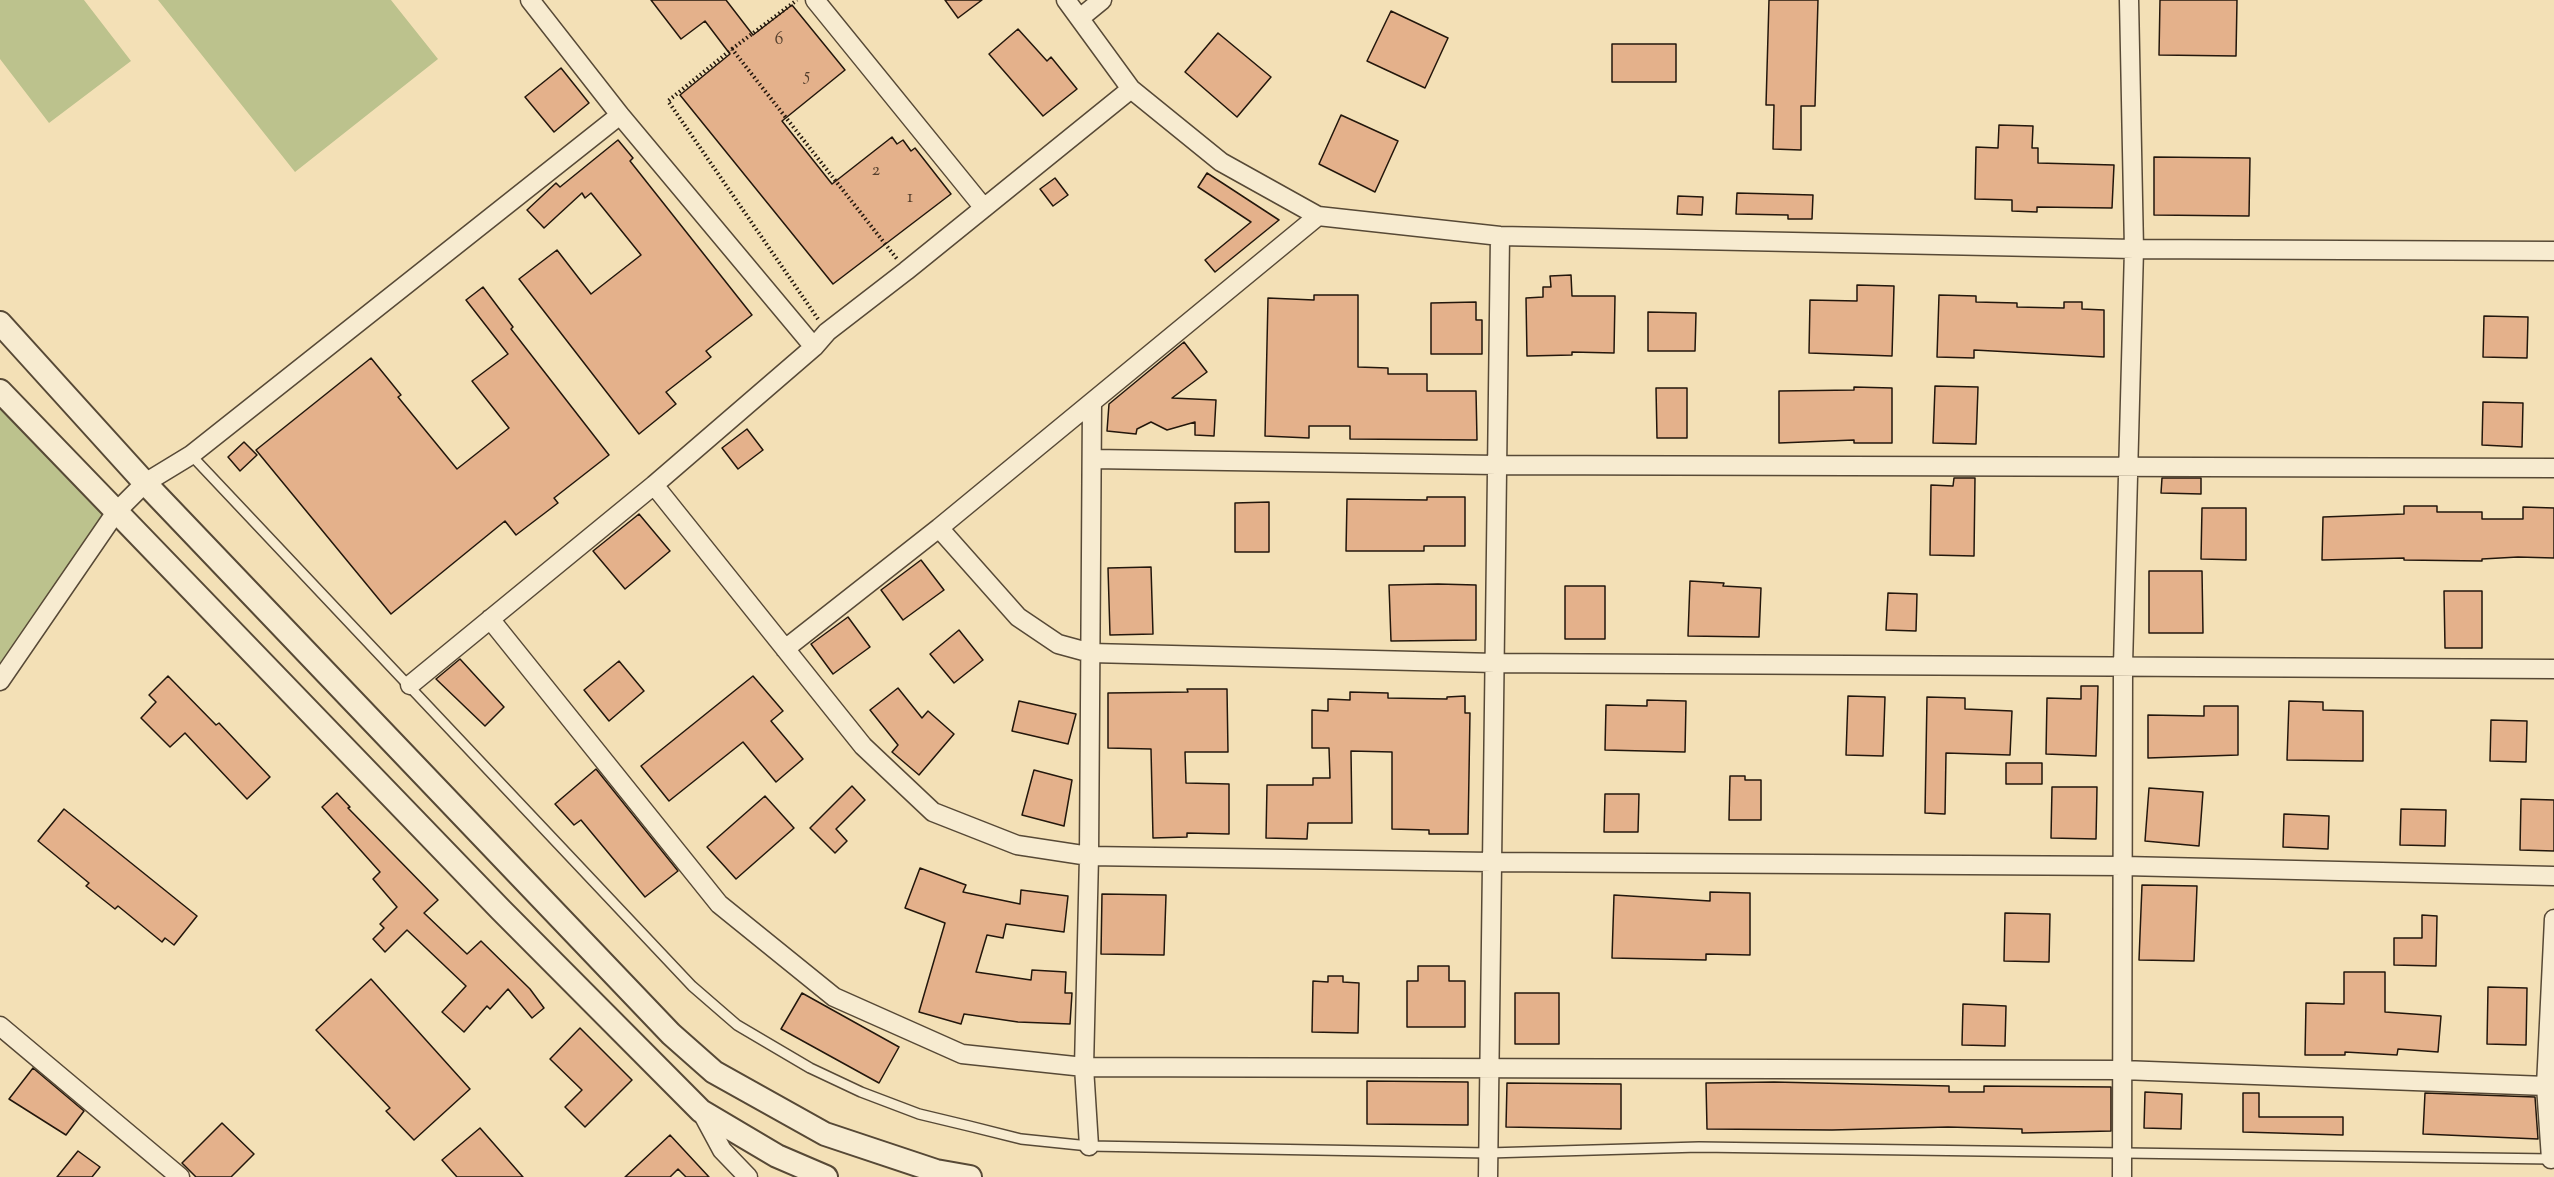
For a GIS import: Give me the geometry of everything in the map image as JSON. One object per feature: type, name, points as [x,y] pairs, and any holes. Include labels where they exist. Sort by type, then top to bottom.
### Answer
[{"type":"street","points":[[530,0],[620,115],[814,347]]},
{"type":"street","points":[[815,0],[984,208]]},
{"type":"street","points":[[1066,0],[1131,89],[1221,162],[1318,216],[1500,236],[2134,249],[2554,250]]},
{"type":"street","points":[[1080,18],[1102,0]]},
{"type":"street","points":[[2122,1177],[2123,665],[2134,249],[2130,0]]},
{"type":"street","points":[[410,685],[654,485],[814,347],[827,332],[1131,89]]},
{"type":"street","points":[[0,681],[116,512],[145,483],[191,455],[620,115]]},
{"type":"street","points":[[785,649],[939,528],[1318,216]]},
{"type":"street","points":[[1488,1177],[1500,236]]},
{"type":"street","points":[[0,323],[145,483],[530,890],[670,1034],[714,1072],[825,1134],[936,1171],[970,1177]]},
{"type":"street","points":[[0,391],[501,910],[701,1111],[777,1156],[826,1177]]},
{"type":"street","points":[[1089,1146],[1084,1067],[1089,856],[1092,403]]},
{"type":"street","points":[[1092,459],[1497,465],[2554,468]]},
{"type":"street","points":[[654,485],[863,746],[933,812],[1017,845],[1089,856],[1492,862],[2124,866],[2554,876]]},
{"type":"street","points":[[939,528],[1018,617],[1059,644],[1091,653],[1495,663],[2554,669]]},
{"type":"street","points":[[490,619],[719,904],[834,997],[962,1054],[1084,1067],[2122,1070],[2546,1086]]},
{"type":"street","points":[[2553,1159],[2546,1086],[2554,919]]},
{"type":"street","points":[[0,1026],[180,1177]]},
{"type":"street","points":[[701,1111],[722,1150],[748,1177]]},
{"type":"lane","points":[[191,455],[692,986],[737,1025],[810,1068],[861,1092],[919,1114],[1021,1139],[1089,1146],[1488,1153],[1699,1147],[2553,1159]]},
{"type":"path","points":[[797,0],[668,101],[827,332]]},
{"type":"path","points":[[732,49],[906,271]]},
{"type":"green space","points":[[0,0],[84,0],[131,61],[49,123],[0,59]]},
{"type":"green space","points":[[158,0],[391,0],[438,59],[295,172]]},
{"type":"green space","points":[[0,398],[116,512],[0,681]]},
{"type":"building","points":[[651,0],[726,0],[753,35],[792,5],[845,70],[782,121],[832,184],[892,137],[897,144],[903,140],[911,151],[915,148],[951,194],[833,284],[680,95],[730,54],[705,21],[681,39]]},
{"type":"building","points":[[945,0],[982,0],[958,18]]},
{"type":"building","points":[[1769,0],[1818,0],[1815,106],[1801,106],[1801,150],[1773,149],[1774,105],[1766,105]]},
{"type":"building","points":[[2160,0],[2237,0],[2236,56],[2159,55]]},
{"type":"building","points":[[1391,11],[1448,38],[1425,88],[1367,61]]},
{"type":"building","points":[[1018,29],[1047,61],[1051,57],[1077,89],[1043,116],[989,54]]},
{"type":"building","points":[[1218,33],[1271,77],[1237,117],[1185,72]]},
{"type":"building","points":[[1612,44],[1676,44],[1676,82],[1612,82]]},
{"type":"building","points":[[561,68],[589,103],[554,132],[525,97]]},
{"type":"building","points":[[1341,115],[1398,141],[1375,192],[1319,164]]},
{"type":"building","points":[[1999,125],[2033,126],[2032,148],[2038,148],[2038,163],[2114,165],[2112,208],[2037,207],[2037,212],[2012,211],[2012,200],[1975,199],[1976,147],[1998,148]]},
{"type":"building","points":[[618,140],[633,158],[630,161],[752,315],[706,351],[711,357],[666,392],[676,404],[639,434],[519,279],[557,250],[591,294],[641,255],[591,193],[585,198],[582,193],[544,228],[527,210],[556,183],[560,187]]},
{"type":"building","points":[[2154,157],[2250,158],[2249,216],[2154,215]]},
{"type":"building","points":[[1207,173],[1279,220],[1215,272],[1205,260],[1251,222],[1198,187]]},
{"type":"building","points":[[1055,178],[1068,195],[1053,206],[1040,189]]},
{"type":"building","points":[[1737,193],[1813,195],[1812,219],[1788,219],[1788,215],[1736,214]]},
{"type":"building","points":[[1678,196],[1703,197],[1702,215],[1677,214]]},
{"type":"building","points":[[1571,275],[1572,296],[1615,296],[1614,353],[1572,352],[1572,355],[1527,356],[1526,298],[1543,297],[1543,287],[1551,287],[1550,276]]},
{"type":"building","points":[[1857,285],[1894,286],[1892,356],[1809,353],[1810,300],[1857,301]]},
{"type":"building","points":[[483,287],[513,327],[511,329],[609,455],[554,498],[558,503],[516,535],[505,521],[391,614],[256,450],[371,358],[401,395],[398,397],[457,469],[509,428],[472,381],[508,354],[466,300]]},
{"type":"building","points":[[1314,295],[1358,295],[1358,367],[1388,368],[1388,374],[1427,374],[1427,391],[1476,391],[1477,440],[1350,439],[1350,426],[1309,426],[1309,438],[1265,436],[1268,298],[1314,300]]},
{"type":"building","points":[[1939,295],[1976,296],[1976,302],[2017,303],[2017,307],[2064,308],[2064,302],[2082,302],[2082,309],[2104,310],[2104,357],[1974,350],[1974,358],[1937,357]]},
{"type":"building","points":[[1476,302],[1476,320],[1482,320],[1482,354],[1431,354],[1431,303]]},
{"type":"building","points":[[1648,312],[1696,313],[1695,351],[1648,351]]},
{"type":"building","points":[[2484,316],[2528,317],[2527,358],[2483,357]]},
{"type":"building","points":[[1184,342],[1207,372],[1172,398],[1216,400],[1214,436],[1195,435],[1195,422],[1167,430],[1151,422],[1137,429],[1136,434],[1107,431],[1109,404]]},
{"type":"building","points":[[1935,386],[1978,387],[1976,444],[1933,443]]},
{"type":"building","points":[[1854,387],[1892,388],[1892,443],[1854,443],[1854,440],[1779,443],[1779,391],[1854,390]]},
{"type":"building","points":[[1656,388],[1687,388],[1687,438],[1657,438]]},
{"type":"building","points":[[2483,402],[2523,403],[2522,447],[2482,445]]},
{"type":"building","points":[[747,429],[763,450],[738,469],[722,448]]},
{"type":"building","points":[[244,442],[257,455],[240,471],[228,457]]},
{"type":"building","points":[[1954,478],[1975,478],[1974,556],[1930,555],[1931,485],[1953,486]]},
{"type":"building","points":[[2162,478],[2201,478],[2201,494],[2161,493]]},
{"type":"building","points":[[1427,497],[1465,497],[1465,546],[1424,546],[1424,551],[1346,551],[1347,499],[1427,500]]},
{"type":"building","points":[[1269,502],[1269,552],[1235,552],[1235,503]]},
{"type":"building","points":[[2404,506],[2437,506],[2437,512],[2482,512],[2482,519],[2523,519],[2523,507],[2554,508],[2554,558],[2518,557],[2482,559],[2482,561],[2404,560],[2404,558],[2322,560],[2323,517],[2404,514]]},
{"type":"building","points":[[2202,508],[2246,508],[2246,560],[2201,559]]},
{"type":"building","points":[[639,514],[670,551],[625,589],[593,551]]},
{"type":"building","points":[[921,560],[944,590],[903,620],[881,590]]},
{"type":"building","points":[[1151,567],[1153,634],[1110,635],[1108,568]]},
{"type":"building","points":[[2149,571],[2202,571],[2203,633],[2149,633]]},
{"type":"building","points":[[1690,581],[1761,588],[1759,637],[1688,636]]},
{"type":"building","points":[[1389,585],[1476,585],[1476,640],[1391,641]]},
{"type":"building","points":[[1565,586],[1605,586],[1605,639],[1565,639]]},
{"type":"building","points":[[2444,591],[2482,591],[2482,648],[2445,648]]},
{"type":"building","points":[[1888,593],[1917,594],[1916,631],[1886,630]]},
{"type":"building","points":[[848,617],[870,647],[833,674],[811,644]]},
{"type":"building","points":[[959,630],[983,660],[954,683],[930,654]]},
{"type":"building","points":[[460,659],[504,707],[485,726],[436,679]]},
{"type":"building","points":[[619,661],[644,691],[609,721],[584,690]]},
{"type":"building","points":[[168,676],[216,725],[219,723],[270,777],[247,799],[185,733],[170,747],[141,718],[156,702],[149,695]]},
{"type":"building","points":[[753,676],[783,711],[771,721],[803,759],[776,782],[743,742],[669,801],[641,766]]},
{"type":"building","points":[[2081,686],[2098,686],[2096,756],[2046,754],[2047,698],[2081,699]]},
{"type":"building","points":[[898,688],[922,718],[928,711],[954,734],[919,775],[892,752],[898,745],[870,710]]},
{"type":"building","points":[[1187,689],[1227,689],[1228,752],[1185,752],[1186,783],[1229,784],[1229,834],[1187,833],[1187,837],[1153,838],[1151,749],[1108,748],[1108,693],[1188,692]]},
{"type":"building","points":[[1350,692],[1388,693],[1388,698],[1447,699],[1447,697],[1465,696],[1465,713],[1470,713],[1468,834],[1429,834],[1429,830],[1392,829],[1392,752],[1351,751],[1352,823],[1308,823],[1307,839],[1266,838],[1267,785],[1313,785],[1313,778],[1330,778],[1329,748],[1312,748],[1312,710],[1328,711],[1328,699],[1350,700]]},
{"type":"building","points":[[1848,696],[1885,697],[1883,756],[1846,755]]},
{"type":"building","points":[[1927,697],[1965,698],[1965,709],[2012,711],[2010,755],[1946,753],[1945,814],[1925,813]]},
{"type":"building","points":[[1647,700],[1686,701],[1685,752],[1605,750],[1606,705],[1647,706]]},
{"type":"building","points":[[1019,701],[1076,714],[1068,744],[1012,731]]},
{"type":"building","points":[[2289,701],[2323,702],[2323,710],[2363,711],[2363,761],[2287,760]]},
{"type":"building","points":[[2204,706],[2238,706],[2238,755],[2148,758],[2148,715],[2204,716]]},
{"type":"building","points":[[2491,720],[2527,721],[2526,762],[2490,761]]},
{"type":"building","points":[[2006,763],[2042,763],[2042,784],[2006,784]]},
{"type":"building","points":[[596,769],[678,871],[645,897],[581,820],[574,825],[555,804]]},
{"type":"building","points":[[1034,770],[1072,780],[1064,826],[1022,815]]},
{"type":"building","points":[[1730,776],[1745,776],[1745,780],[1761,780],[1761,820],[1729,820]]},
{"type":"building","points":[[852,786],[865,800],[836,829],[847,841],[835,853],[810,828]]},
{"type":"building","points":[[2052,787],[2097,787],[2096,839],[2051,838]]},
{"type":"building","points":[[2149,788],[2203,792],[2199,846],[2145,841]]},
{"type":"building","points":[[337,793],[350,807],[348,808],[438,900],[424,913],[467,954],[481,941],[530,989],[544,1008],[532,1018],[508,989],[490,1009],[487,1006],[464,1032],[442,1012],[466,986],[407,930],[385,952],[373,939],[384,928],[380,924],[397,907],[373,879],[380,872],[322,807]]},
{"type":"building","points":[[1605,794],[1639,794],[1638,832],[1604,832]]},
{"type":"building","points":[[765,796],[794,828],[736,879],[707,847]]},
{"type":"building","points":[[2521,799],[2554,800],[2554,851],[2520,850]]},
{"type":"building","points":[[64,809],[197,916],[174,945],[165,938],[162,942],[118,906],[115,909],[86,886],[89,883],[38,841]]},
{"type":"building","points":[[2401,809],[2446,810],[2445,846],[2400,845]]},
{"type":"building","points":[[2284,814],[2329,816],[2328,849],[2283,847]]},
{"type":"building","points":[[920,868],[966,885],[963,892],[1020,904],[1021,890],[1068,896],[1064,932],[1006,924],[1003,938],[987,935],[976,972],[1031,980],[1032,970],[1066,972],[1065,993],[1072,993],[1070,1024],[1018,1022],[964,1014],[961,1024],[919,1012],[945,923],[905,908]]},
{"type":"building","points":[[2142,885],[2197,886],[2194,961],[2139,960]]},
{"type":"building","points":[[1710,892],[1750,893],[1750,955],[1706,954],[1706,960],[1612,958],[1614,895],[1710,901]]},
{"type":"building","points":[[1102,894],[1166,895],[1164,955],[1101,954]]},
{"type":"building","points":[[2005,913],[2050,914],[2049,962],[2004,961]]},
{"type":"building","points":[[2422,915],[2437,916],[2436,966],[2394,965],[2394,938],[2422,938]]},
{"type":"building","points":[[1418,966],[1449,966],[1449,981],[1465,981],[1465,1027],[1407,1027],[1407,981],[1418,981]]},
{"type":"building","points":[[2344,972],[2385,972],[2385,1012],[2441,1016],[2438,1052],[2398,1049],[2397,1055],[2345,1052],[2345,1055],[2305,1055],[2306,1003],[2344,1004]]},
{"type":"building","points":[[1328,976],[1343,976],[1343,982],[1359,983],[1358,1033],[1312,1032],[1313,981],[1328,982]]},
{"type":"building","points":[[371,979],[470,1089],[414,1140],[386,1111],[390,1108],[316,1030]]},
{"type":"building","points":[[2488,987],[2527,988],[2526,1045],[2487,1044]]},
{"type":"building","points":[[802,993],[899,1047],[879,1083],[781,1029]]},
{"type":"building","points":[[1515,993],[1559,993],[1559,1044],[1515,1044]]},
{"type":"building","points":[[1963,1004],[2006,1006],[2005,1046],[1962,1045]]},
{"type":"building","points":[[580,1028],[632,1080],[585,1127],[565,1107],[582,1090],[550,1059]]},
{"type":"building","points":[[33,1068],[84,1111],[66,1135],[9,1099]]},
{"type":"building","points":[[1367,1081],[1468,1082],[1468,1125],[1367,1124]]},
{"type":"building","points":[[1774,1082],[1949,1086],[1949,1092],[1984,1092],[1984,1086],[2111,1087],[2111,1131],[2022,1133],[2022,1129],[1948,1127],[1832,1130],[1707,1129],[1706,1083]]},
{"type":"building","points":[[1507,1083],[1621,1084],[1621,1129],[1506,1127]]},
{"type":"building","points":[[2145,1092],[2182,1094],[2181,1129],[2144,1128]]},
{"type":"building","points":[[2243,1093],[2259,1093],[2259,1117],[2343,1117],[2343,1135],[2243,1132]]},
{"type":"building","points":[[2425,1093],[2535,1097],[2538,1139],[2423,1134]]},
{"type":"building","points":[[222,1123],[254,1154],[231,1177],[196,1177],[182,1163]]},
{"type":"building","points":[[480,1128],[523,1177],[457,1177],[442,1160]]},
{"type":"building","points":[[670,1135],[709,1177],[686,1177],[678,1169],[670,1177],[625,1177]]},
{"type":"building","points":[[78,1151],[100,1167],[92,1177],[57,1177]]}]
